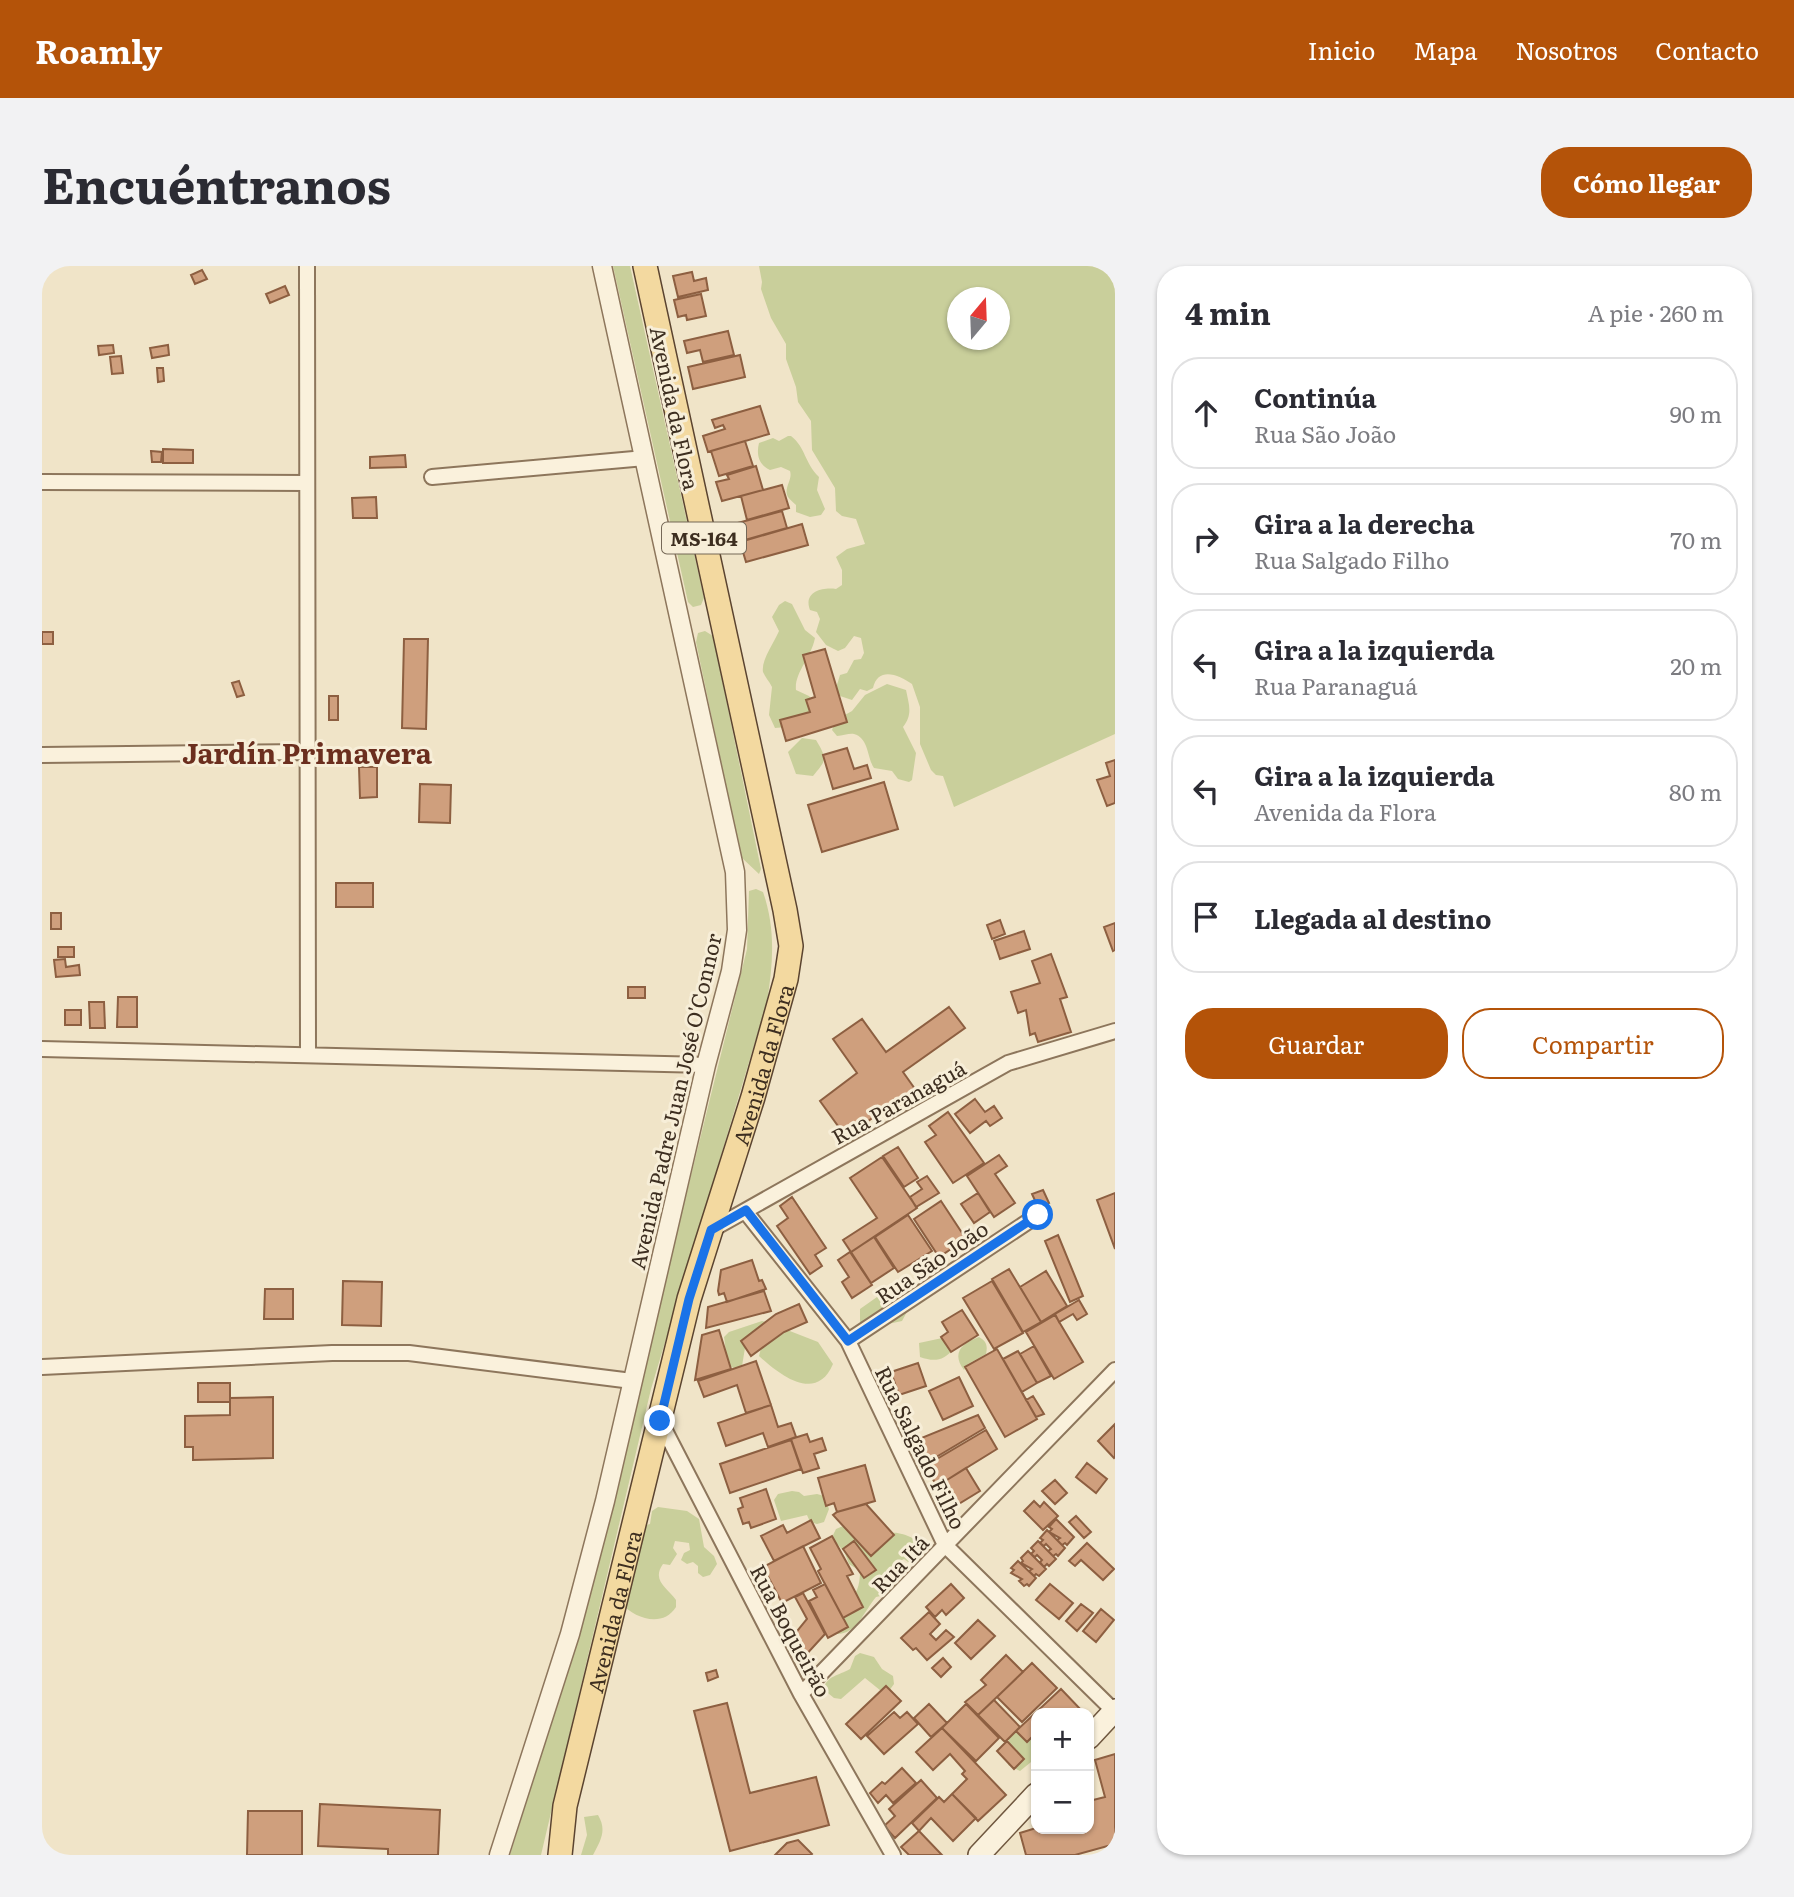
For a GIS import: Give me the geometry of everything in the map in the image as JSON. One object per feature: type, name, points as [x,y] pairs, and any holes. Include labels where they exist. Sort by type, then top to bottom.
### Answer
[{"type":"main road","name":"Avenida da Flora","points":[[560,1855],[565,1806],[689,1299],[778,1011],[791,946],[645,266]]},
{"type":"main road","points":[[1094,1733],[1115,1711]]},
{"type":"main road","points":[[979,1855],[1031,1799]]},
{"type":"street","points":[[307,266],[307,1055]]},
{"type":"street","name":"Avenida Padre Juan José O'Connor","points":[[499,1855],[570,1634],[605,1501],[733,958],[737,930],[735,872],[602,266]]},
{"type":"street","points":[[432,477],[645,458]]},
{"type":"street","points":[[42,482],[307,483]]},
{"type":"street","points":[[42,755],[307,752]]},
{"type":"street","name":"Rua Paranaguá","points":[[711,1230],[1008,1063],[1115,1031]]},
{"type":"street","points":[[42,1049],[706,1065]]},
{"type":"street","name":"Rua Salgado Filho","points":[[746,1210],[848,1341],[945,1545],[1115,1711]]},
{"type":"street","name":"Rua São João","points":[[848,1341],[1038,1215]]},
{"type":"street","points":[[42,1367],[332,1353],[409,1353],[632,1381]]},
{"type":"street","name":"Rua Itá","points":[[801,1694],[1115,1370]]},
{"type":"street","name":"Rua Boqueirão","points":[[660,1421],[801,1694],[893,1855]]},
{"type":"green space","points":[[613,266],[630,266],[704,598],[701,605],[693,607],[688,602]]},
{"type":"green space","points":[[759,266],[1115,266],[1115,734],[954,807],[943,776],[936,775],[931,770],[920,744],[920,707],[912,684],[890,674],[879,677],[873,688],[867,691],[860,689],[852,700],[837,695],[840,675],[847,673],[854,660],[861,659],[864,653],[861,638],[854,636],[845,648],[838,651],[826,645],[816,632],[820,619],[817,612],[810,610],[809,599],[815,592],[836,589],[842,585],[842,570],[836,557],[847,549],[865,544],[856,519],[842,516],[836,511],[835,488],[812,450],[811,421],[798,402],[796,387],[786,359],[786,344],[771,318],[761,289]]},
{"type":"green space","points":[[788,436],[800,445],[810,466],[819,477],[817,490],[825,509],[821,515],[810,517],[796,512],[796,505],[787,494],[790,471],[781,467],[770,470],[759,459],[759,443],[773,438],[779,441]]},
{"type":"green space","points":[[785,601],[792,604],[805,630],[815,638],[796,684],[796,690],[809,696],[814,702],[809,712],[799,721],[775,728],[769,715],[772,687],[763,667],[779,631],[772,617],[779,605]]},
{"type":"green space","points":[[705,631],[713,636],[761,869],[759,874],[741,857],[696,642],[698,633]]},
{"type":"green space","points":[[887,684],[906,690],[909,714],[903,727],[916,753],[912,780],[909,782],[898,779],[892,771],[874,768],[859,736],[837,736],[832,730],[836,720],[852,711],[865,695]]},
{"type":"green space","points":[[802,738],[816,740],[824,756],[823,763],[813,776],[796,774],[788,752]]},
{"type":"green space","points":[[756,889],[763,892],[772,933],[767,1002],[651,1389],[541,1855],[510,1855],[575,1645],[747,949],[749,891]]},
{"type":"green space","points":[[897,1291],[904,1296],[909,1308],[902,1321],[874,1327],[860,1323],[860,1309],[877,1297]]},
{"type":"green space","points":[[762,1321],[769,1323],[745,1348],[742,1366],[734,1368],[727,1365],[724,1337],[729,1332]]},
{"type":"green space","points":[[777,1326],[818,1342],[833,1364],[826,1376],[817,1382],[797,1382],[759,1356],[765,1333]]},
{"type":"green space","points":[[947,1337],[953,1349],[946,1356],[934,1360],[920,1357],[919,1343]]},
{"type":"green space","points":[[979,1337],[986,1344],[986,1354],[968,1364],[964,1370],[958,1359],[960,1349]]},
{"type":"green space","points":[[792,1491],[804,1496],[824,1496],[829,1509],[824,1522],[810,1522],[807,1515],[781,1521],[774,1500],[778,1494]]},
{"type":"green space","points":[[658,1507],[687,1511],[699,1519],[704,1547],[714,1556],[717,1564],[710,1575],[703,1577],[693,1562],[687,1564],[681,1560],[684,1553],[690,1550],[689,1543],[675,1541],[673,1548],[677,1554],[670,1565],[663,1564],[659,1575],[662,1584],[676,1600],[676,1607],[664,1617],[649,1619],[627,1609],[621,1603],[643,1526],[650,1524],[652,1511]]},
{"type":"green space","points":[[843,1526],[906,1535],[927,1550],[915,1567],[904,1559],[898,1562],[900,1576],[897,1586],[889,1593],[876,1597],[850,1630],[836,1634],[826,1632],[819,1622],[820,1615],[844,1604],[854,1595],[860,1571],[849,1564],[844,1551],[834,1541],[836,1529]]},
{"type":"green space","points":[[860,1653],[874,1657],[882,1669],[893,1676],[894,1684],[886,1695],[865,1678],[841,1699],[834,1698],[823,1689],[825,1684],[850,1669],[855,1656]]},
{"type":"green space","points":[[1015,1727],[1031,1727],[1031,1762],[1020,1771],[1008,1765],[1013,1752],[1008,1739]]},
{"type":"green space","points":[[598,1815],[602,1835],[598,1845],[593,1855],[581,1855],[587,1835],[584,1817]]},
{"type":"building","points":[[202,270],[207,279],[195,284],[191,275]]},
{"type":"building","points":[[692,272],[694,281],[706,278],[708,290],[678,297],[673,276]]},
{"type":"building","points":[[285,286],[289,295],[270,303],[266,294]]},
{"type":"building","points":[[701,294],[706,316],[687,320],[686,315],[678,317],[674,300]]},
{"type":"building","points":[[728,331],[734,355],[703,362],[700,350],[687,353],[684,341]]},
{"type":"building","points":[[113,345],[114,353],[99,355],[98,346]]},
{"type":"building","points":[[168,345],[169,355],[152,358],[150,348]]},
{"type":"building","points":[[740,355],[745,377],[693,389],[688,367]]},
{"type":"building","points":[[121,356],[123,373],[112,374],[110,357]]},
{"type":"building","points":[[157,368],[163,368],[164,381],[158,382]]},
{"type":"building","points":[[760,406],[769,434],[708,452],[703,436],[725,429],[723,425],[715,428],[712,420]]},
{"type":"building","points":[[745,441],[753,466],[719,476],[711,451]]},
{"type":"building","points":[[163,449],[193,450],[193,463],[163,463]]},
{"type":"building","points":[[151,451],[162,452],[161,462],[152,462]]},
{"type":"building","points":[[405,455],[406,467],[370,468],[370,457]]},
{"type":"building","points":[[756,466],[763,490],[722,501],[716,482],[729,479],[727,475]]},
{"type":"building","points":[[782,485],[789,508],[747,520],[741,496]]},
{"type":"building","points":[[376,497],[377,518],[353,518],[352,498]]},
{"type":"building","points":[[782,511],[787,528],[738,542],[734,524]]},
{"type":"building","points":[[802,524],[808,545],[746,562],[740,542]]},
{"type":"building","points":[[42,632],[53,632],[53,644],[42,644]]},
{"type":"building","points":[[404,639],[428,639],[426,729],[402,728]]},
{"type":"building","points":[[825,649],[847,722],[786,741],[780,720],[810,712],[806,700],[815,697],[803,655]]},
{"type":"building","points":[[239,681],[244,695],[237,697],[232,683]]},
{"type":"building","points":[[329,696],[338,696],[338,720],[329,720]]},
{"type":"building","points":[[847,748],[854,769],[867,765],[871,778],[833,789],[823,755]]},
{"type":"building","points":[[1115,760],[1115,803],[1107,806],[1097,780],[1110,776],[1106,763]]},
{"type":"building","points":[[359,767],[377,767],[377,797],[360,798]]},
{"type":"building","points":[[884,782],[898,829],[822,852],[808,805]]},
{"type":"building","points":[[420,784],[451,785],[450,823],[419,822]]},
{"type":"building","points":[[336,883],[373,883],[373,907],[336,907]]},
{"type":"building","points":[[51,913],[61,913],[61,929],[51,929]]},
{"type":"building","points":[[1000,920],[1005,934],[992,939],[987,925]]},
{"type":"building","points":[[1115,923],[1115,950],[1113,951],[1104,927]]},
{"type":"building","points":[[1024,931],[1030,949],[1000,959],[994,941]]},
{"type":"building","points":[[58,947],[74,947],[74,957],[58,957]]},
{"type":"building","points":[[1051,954],[1067,997],[1060,999],[1071,1032],[1038,1042],[1035,1033],[1030,1035],[1026,1010],[1018,1013],[1011,992],[1040,983],[1032,961]]},
{"type":"building","points":[[65,959],[66,967],[79,965],[80,975],[56,977],[54,960]]},
{"type":"building","points":[[628,987],[645,987],[645,998],[628,998]]},
{"type":"building","points":[[118,997],[137,997],[137,1027],[117,1027]]},
{"type":"building","points":[[89,1002],[104,1002],[105,1028],[90,1028]]},
{"type":"building","points":[[949,1007],[965,1028],[903,1072],[920,1096],[895,1114],[889,1106],[846,1137],[820,1101],[857,1073],[833,1039],[862,1019],[886,1052]]},
{"type":"building","points":[[65,1010],[81,1010],[81,1025],[65,1025]]},
{"type":"building","points":[[975,1099],[985,1112],[994,1106],[1002,1118],[990,1126],[986,1121],[970,1133],[955,1114]]},
{"type":"building","points":[[948,1112],[984,1163],[953,1183],[925,1142],[936,1135],[929,1126]]},
{"type":"building","points":[[898,1147],[918,1178],[904,1187],[883,1156]]},
{"type":"building","points":[[999,1155],[1007,1166],[995,1174],[1015,1203],[994,1217],[967,1176]]},
{"type":"building","points":[[882,1157],[917,1208],[851,1252],[843,1240],[877,1218],[850,1178]]},
{"type":"building","points":[[927,1176],[939,1193],[916,1207],[910,1197],[922,1189],[917,1182]]},
{"type":"building","points":[[1043,1190],[1049,1203],[1038,1207],[1032,1194]]},
{"type":"building","points":[[978,1193],[990,1212],[974,1223],[961,1204]]},
{"type":"building","points":[[1115,1193],[1115,1249],[1097,1200]]},
{"type":"building","points":[[792,1197],[826,1248],[815,1255],[822,1266],[810,1274],[777,1226],[788,1218],[780,1206]]},
{"type":"building","points":[[941,1201],[966,1239],[939,1257],[914,1219]]},
{"type":"building","points":[[908,1215],[932,1251],[898,1272],[875,1237]]},
{"type":"building","points":[[1058,1235],[1083,1296],[1070,1302],[1045,1241]]},
{"type":"building","points":[[874,1237],[894,1268],[871,1283],[851,1252]]},
{"type":"building","points":[[850,1252],[872,1285],[852,1298],[842,1282],[849,1277],[838,1260]]},
{"type":"building","points":[[752,1260],[759,1281],[762,1280],[766,1289],[727,1302],[724,1293],[719,1295],[718,1291],[721,1270]]},
{"type":"building","points":[[1009,1269],[1041,1322],[1023,1332],[992,1279]]},
{"type":"building","points":[[1046,1271],[1067,1306],[1041,1322],[1020,1287]]},
{"type":"building","points":[[343,1281],[382,1282],[381,1326],[342,1325]]},
{"type":"building","points":[[992,1281],[1023,1333],[994,1349],[963,1298]]},
{"type":"building","points":[[265,1289],[293,1289],[293,1319],[264,1319]]},
{"type":"building","points":[[764,1291],[771,1311],[706,1328],[708,1307]]},
{"type":"building","points":[[1079,1300],[1087,1314],[1077,1320],[1073,1314],[1059,1322],[1055,1314]]},
{"type":"building","points":[[799,1304],[807,1322],[784,1332],[751,1356],[741,1341],[776,1314]]},
{"type":"building","points":[[962,1310],[978,1335],[951,1352],[941,1337],[948,1332],[942,1322]]},
{"type":"building","points":[[1055,1315],[1083,1362],[1054,1379],[1026,1332]]},
{"type":"building","points":[[719,1330],[731,1369],[695,1380],[702,1335]]},
{"type":"building","points":[[1034,1346],[1051,1376],[1037,1383],[1020,1354]]},
{"type":"building","points":[[997,1349],[1037,1419],[1005,1437],[965,1367]]},
{"type":"building","points":[[1018,1351],[1037,1383],[1022,1392],[1003,1359]]},
{"type":"building","points":[[756,1361],[771,1405],[746,1413],[737,1385],[704,1397],[698,1381]]},
{"type":"building","points":[[918,1363],[926,1386],[899,1395],[891,1372]]},
{"type":"building","points":[[959,1377],[973,1406],[943,1420],[929,1391]]},
{"type":"building","points":[[198,1383],[230,1383],[230,1402],[198,1402]]},
{"type":"building","points":[[1033,1396],[1044,1414],[1036,1417],[1026,1400]]},
{"type":"building","points":[[273,1397],[273,1458],[193,1460],[193,1447],[185,1447],[185,1416],[230,1415],[230,1398]]},
{"type":"building","points":[[771,1405],[778,1427],[791,1423],[796,1437],[768,1447],[763,1433],[726,1446],[718,1423]]},
{"type":"building","points":[[978,1415],[985,1428],[921,1466],[914,1441]]},
{"type":"building","points":[[1115,1424],[1115,1457],[1114,1458],[1098,1441]]},
{"type":"building","points":[[986,1430],[997,1449],[937,1486],[925,1466]]},
{"type":"building","points":[[807,1434],[810,1442],[822,1438],[826,1450],[814,1454],[819,1468],[803,1473],[791,1439]]},
{"type":"building","points":[[791,1440],[801,1469],[730,1493],[720,1464]]},
{"type":"building","points":[[1087,1463],[1107,1479],[1096,1493],[1076,1477]]},
{"type":"building","points":[[865,1465],[875,1501],[837,1512],[834,1503],[826,1506],[818,1478]]},
{"type":"building","points":[[966,1468],[980,1491],[952,1508],[939,1485]]},
{"type":"building","points":[[1055,1480],[1067,1493],[1055,1504],[1042,1491]]},
{"type":"building","points":[[766,1489],[776,1519],[751,1528],[749,1522],[743,1524],[738,1509],[743,1507],[740,1498]]},
{"type":"building","points":[[1034,1501],[1040,1507],[1044,1502],[1058,1516],[1043,1530],[1024,1511]]},
{"type":"building","points":[[866,1504],[894,1535],[871,1556],[833,1515]]},
{"type":"building","points":[[1076,1516],[1091,1532],[1084,1538],[1069,1522]]},
{"type":"building","points":[[1056,1519],[1074,1537],[1067,1545],[1062,1545],[1057,1540],[1060,1538],[1049,1532],[1052,1529],[1049,1527]]},
{"type":"building","points":[[811,1520],[820,1538],[774,1561],[761,1536],[783,1525],[787,1533]]},
{"type":"building","points":[[1047,1530],[1065,1548],[1058,1556],[1053,1556],[1046,1544],[1044,1546],[1040,1543],[1043,1540],[1040,1538]]},
{"type":"building","points":[[832,1536],[853,1574],[847,1576],[863,1607],[843,1618],[818,1571],[821,1569],[810,1548]]},
{"type":"building","points":[[854,1541],[876,1570],[864,1578],[843,1549]]},
{"type":"building","points":[[1038,1541],[1056,1559],[1049,1566],[1047,1564],[1044,1567],[1037,1555],[1035,1557],[1031,1554],[1034,1551],[1031,1548]]},
{"type":"building","points":[[1087,1543],[1114,1569],[1103,1580],[1081,1560],[1075,1566],[1069,1561]]},
{"type":"building","points":[[803,1546],[821,1583],[782,1603],[763,1567]]},
{"type":"building","points":[[1028,1551],[1046,1569],[1039,1576],[1034,1576],[1029,1571],[1032,1569],[1021,1563],[1021,1558]]},
{"type":"building","points":[[1018,1561],[1036,1578],[1029,1586],[1024,1586],[1019,1581],[1022,1579],[1011,1573],[1014,1570],[1011,1568]]},
{"type":"building","points":[[825,1584],[848,1627],[828,1638],[809,1601],[817,1597],[813,1590]]},
{"type":"building","points":[[951,1584],[964,1598],[946,1615],[942,1610],[935,1617],[926,1607]]},
{"type":"building","points":[[1050,1584],[1073,1603],[1059,1619],[1036,1600]]},
{"type":"building","points":[[803,1593],[825,1634],[804,1657],[793,1636],[807,1619],[795,1597]]},
{"type":"building","points":[[1081,1604],[1093,1613],[1077,1631],[1066,1621]]},
{"type":"building","points":[[1101,1609],[1114,1620],[1096,1642],[1083,1631]]},
{"type":"building","points":[[929,1612],[940,1624],[930,1634],[936,1640],[946,1630],[954,1637],[927,1660],[901,1638]]},
{"type":"building","points":[[978,1620],[995,1636],[971,1659],[955,1643]]},
{"type":"building","points":[[1006,1655],[1023,1672],[978,1715],[965,1702],[986,1685],[981,1680]]},
{"type":"building","points":[[943,1658],[951,1667],[941,1677],[932,1668]]},
{"type":"building","points":[[1032,1663],[1057,1688],[1036,1708],[1031,1708],[1031,1713],[1022,1722],[997,1697]]},
{"type":"building","points":[[716,1670],[718,1677],[708,1681],[706,1673]]},
{"type":"building","points":[[886,1686],[901,1701],[861,1739],[846,1724]]},
{"type":"building","points":[[1061,1689],[1079,1708],[1041,1708]]},
{"type":"building","points":[[994,1700],[1020,1727],[1005,1742],[978,1715]]},
{"type":"building","points":[[727,1703],[750,1793],[816,1777],[829,1825],[730,1851],[694,1711]]},
{"type":"building","points":[[929,1704],[947,1723],[931,1737],[914,1718]]},
{"type":"building","points":[[966,1704],[999,1738],[976,1761],[942,1728]]},
{"type":"building","points":[[894,1712],[900,1718],[907,1712],[918,1724],[884,1754],[867,1736]]},
{"type":"building","points":[[1031,1717],[1031,1738],[1027,1742],[1016,1731]]},
{"type":"building","points":[[942,1728],[1006,1795],[978,1821],[952,1794],[967,1779],[962,1774],[965,1771],[950,1754],[933,1770],[916,1752]]},
{"type":"building","points":[[1007,1741],[1024,1759],[1014,1769],[997,1751]]},
{"type":"building","points":[[1115,1754],[1115,1844],[1075,1855],[1026,1855],[1020,1833],[1031,1830],[1031,1834],[1094,1834],[1094,1800],[1105,1797],[1095,1760]]},
{"type":"building","points":[[902,1768],[916,1783],[893,1803],[886,1795],[878,1803],[870,1793],[882,1782],[885,1784]]},
{"type":"building","points":[[921,1780],[937,1798],[895,1838],[884,1826],[895,1816],[889,1809]]},
{"type":"building","points":[[952,1794],[976,1818],[953,1841],[931,1818],[919,1831],[912,1823],[939,1797],[944,1802]]},
{"type":"building","points":[[320,1804],[440,1810],[438,1855],[388,1855],[388,1849],[318,1846]]},
{"type":"building","points":[[248,1811],[302,1811],[302,1855],[247,1855]]},
{"type":"building","points":[[919,1831],[942,1855],[909,1855],[901,1847]]},
{"type":"building","points":[[798,1840],[811,1855],[775,1855],[787,1843]]},
{"type":"district","name":"Jardín Primavera","points":[[307,752]]},
{"type":"route","points":[[660,1421],[689,1299],[711,1230],[746,1210],[848,1341],[1038,1215]]}]
